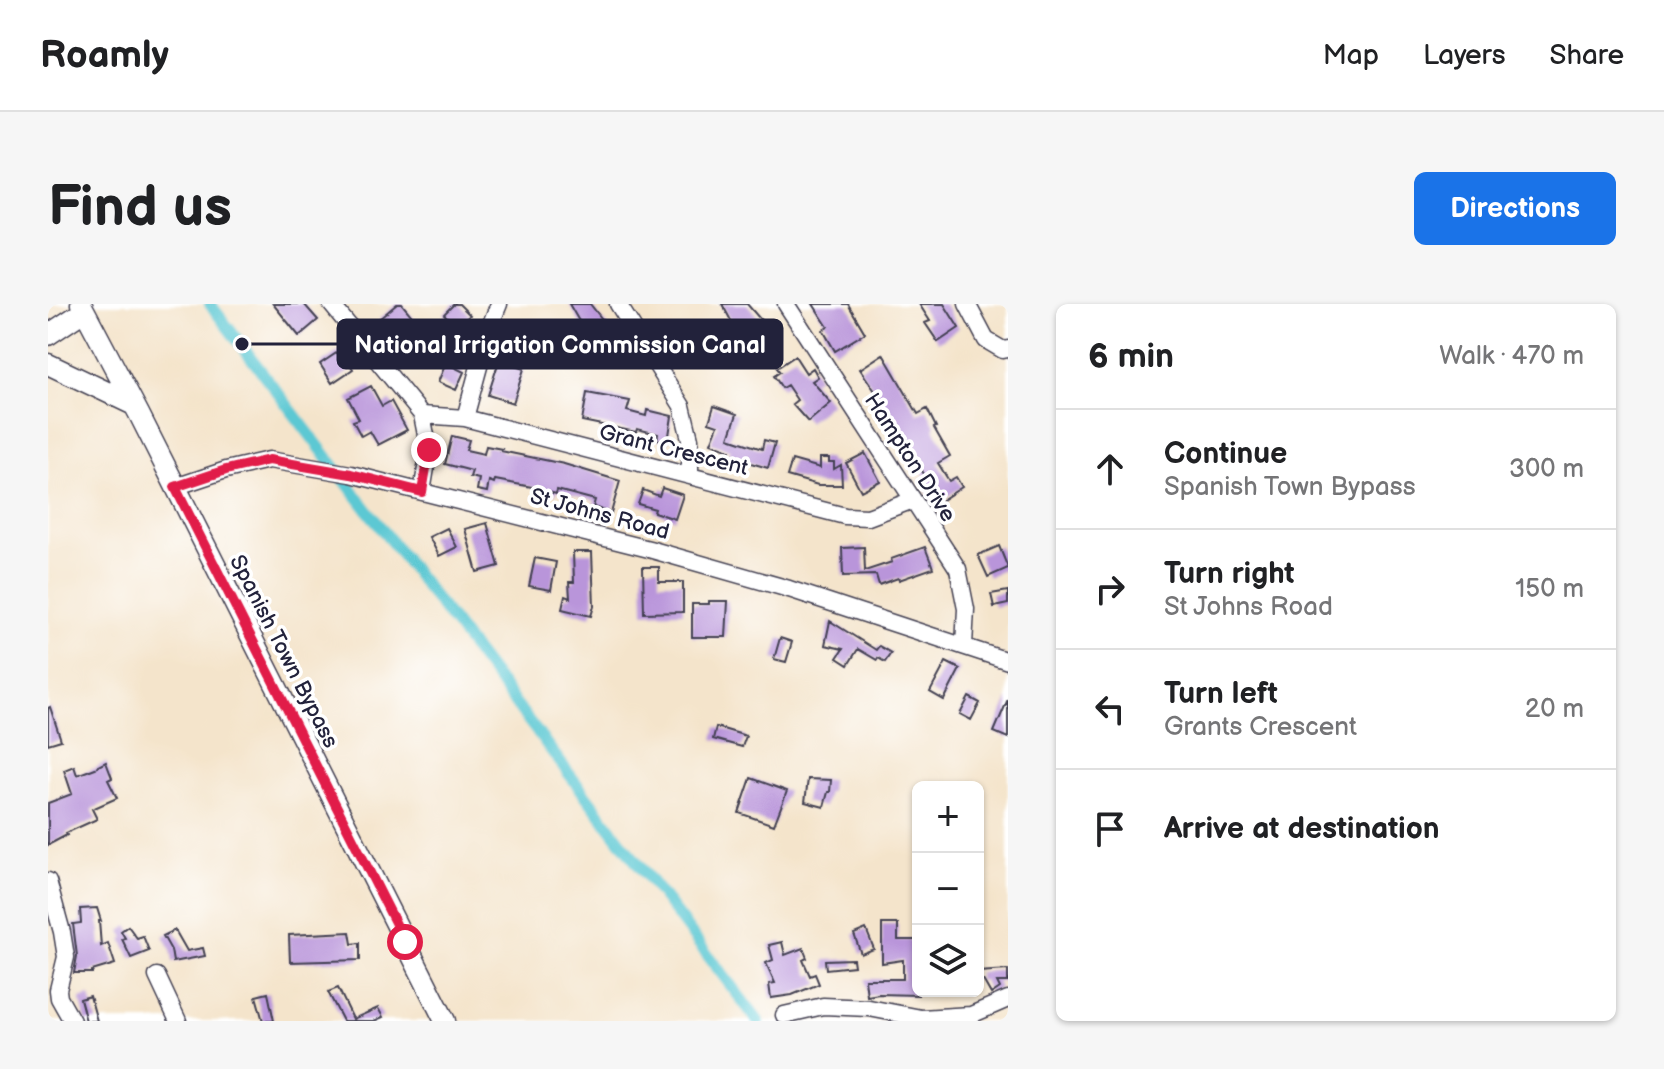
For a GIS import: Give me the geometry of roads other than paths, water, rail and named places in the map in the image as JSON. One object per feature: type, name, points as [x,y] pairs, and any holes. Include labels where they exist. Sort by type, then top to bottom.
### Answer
[{"type":"main road","points":[[48,335],[82,308]]},
{"type":"main road","name":"Spanish Town Bypass","points":[[82,308],[445,1021]]},
{"type":"main road","points":[[48,364],[134,405]]},
{"type":"street","points":[[331,304],[422,415],[429,450],[422,492]]},
{"type":"street","points":[[465,418],[499,304]]},
{"type":"street","points":[[618,304],[682,406],[690,439],[690,476]]},
{"type":"street","name":"Hampton Drive","points":[[786,304],[958,569],[966,609],[964,645]]},
{"type":"street","points":[[967,304],[986,340],[1003,350],[1008,349]]},
{"type":"street","name":"Grant Crescent","points":[[422,415],[465,418],[845,516],[868,517],[913,500]]},
{"type":"street","name":"St Johns Road","points":[[175,487],[269,460],[351,474],[789,589],[1008,661]]},
{"type":"street","points":[[48,881],[66,957],[59,998],[72,1021]]},
{"type":"street","points":[[157,976],[178,1021]]},
{"type":"street","points":[[784,1015],[823,1006],[869,1008],[921,1020],[971,1015],[1008,999]]},
{"type":"waterway","points":[[210,304],[758,1021]]},
{"type":"place","name":"National Irrigation Commission Canal","points":[[242,344]]}]
